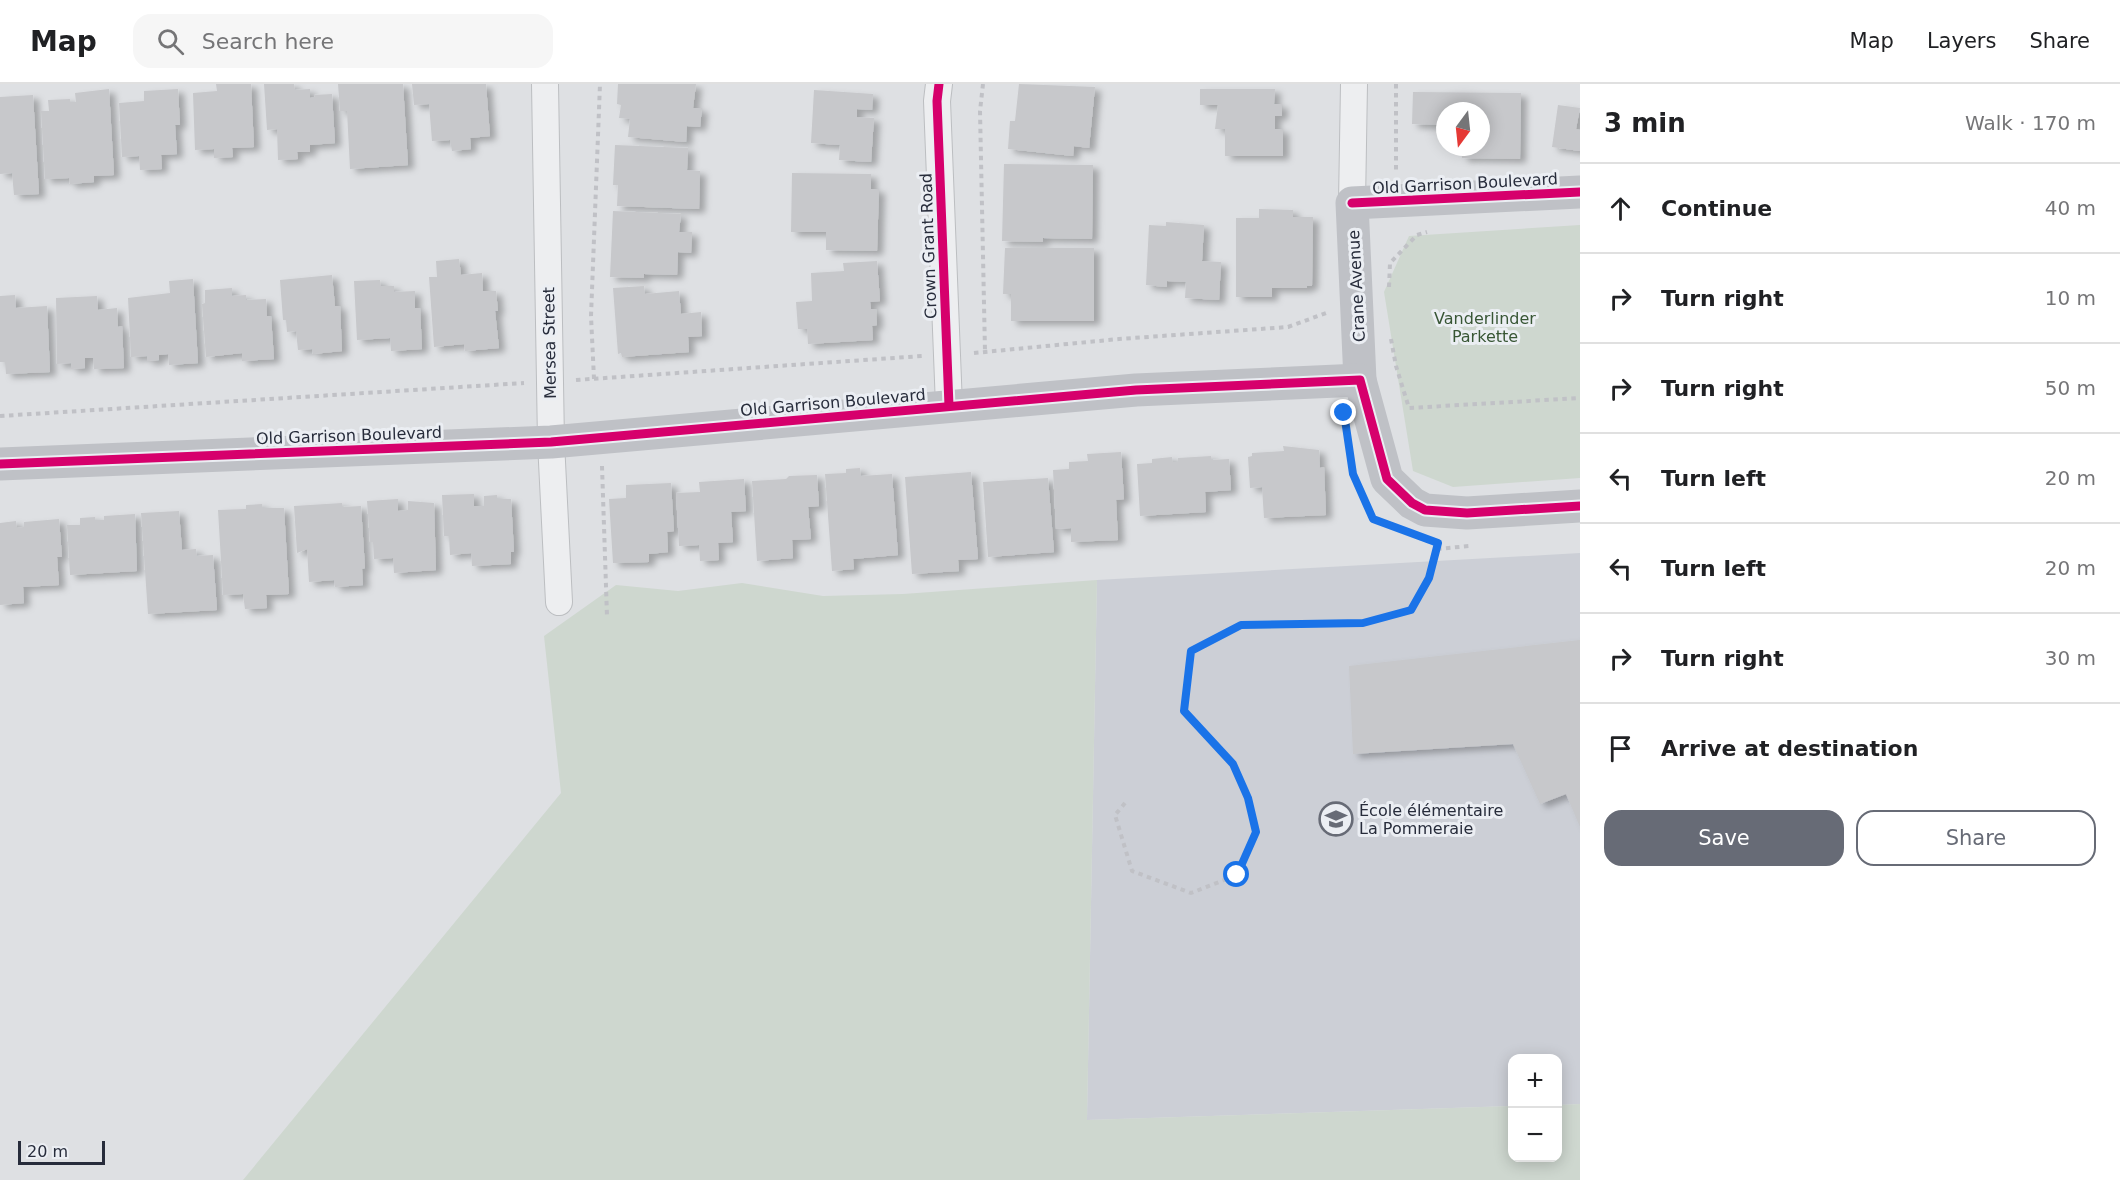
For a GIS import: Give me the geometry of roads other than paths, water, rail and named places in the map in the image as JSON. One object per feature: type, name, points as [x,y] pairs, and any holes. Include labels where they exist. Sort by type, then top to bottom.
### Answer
[{"type":"street","name":"Mersea Street","points":[[545,84],[551,442],[559,602]]},
{"type":"street","name":"Crown Grant Road","points":[[939,84],[937,101],[950,406]]},
{"type":"street","name":"Crane Avenue","points":[[1354,84],[1352,203],[1360,380]]},
{"type":"street","name":"Old Garrison Boulevard","points":[[1352,203],[1580,192]]},
{"type":"street","name":"Old Garrison Boulevard","points":[[0,464],[551,442],[1136,390],[1360,380]]},
{"type":"street","points":[[1360,380],[1387,479],[1412,503],[1425,510],[1467,513],[1580,506]]},
{"type":"place","name":"École élémentaire La Pommeraie","points":[[1336,819]]},
{"type":"park label","name":"Vanderlinder Parkette","points":[[1485,327]]}]
